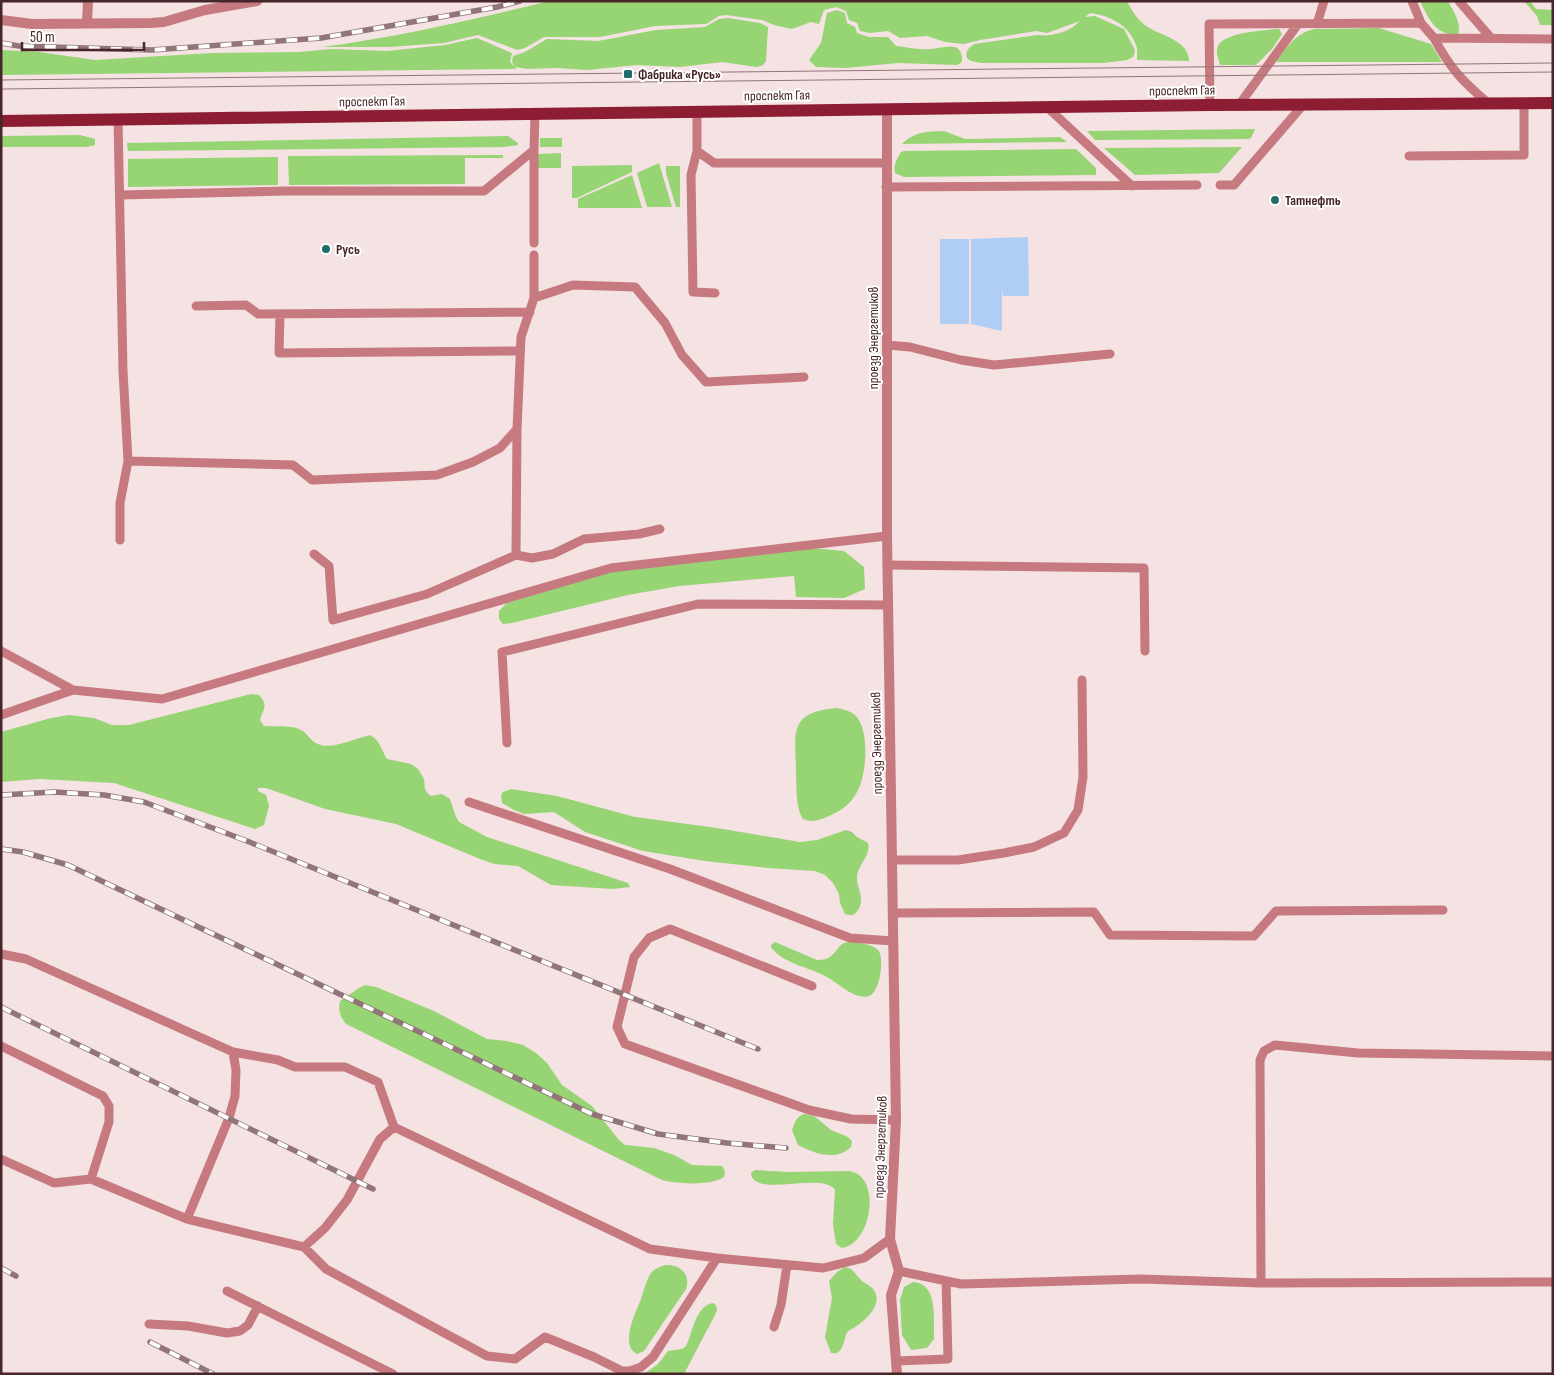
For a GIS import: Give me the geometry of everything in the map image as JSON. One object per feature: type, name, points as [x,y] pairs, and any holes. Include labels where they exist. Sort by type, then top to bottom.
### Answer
[{"type":"main road","name":"проспект Гая","points":[[1,121],[1210,105],[1553,103]]},
{"type":"street","points":[[87,23],[88,1]]},
{"type":"street","points":[[1,20],[32,24],[158,22],[205,10],[256,1]]},
{"type":"street","name":"проезд Энергетиков","points":[[887,109],[886,536],[896,1120],[890,1239],[899,1271]]},
{"type":"street","points":[[897,1374],[891,1295],[899,1271]]},
{"type":"lane","points":[[1317,24],[1324,1]]},
{"type":"lane","points":[[1412,1],[1421,23],[1434,38],[1452,69],[1488,103]]},
{"type":"lane","points":[[1459,1],[1490,38]]},
{"type":"lane","points":[[1210,105],[1209,24],[1421,23]]},
{"type":"lane","points":[[1239,105],[1298,24]]},
{"type":"lane","points":[[1434,38],[1553,39]]},
{"type":"lane","points":[[1409,156],[1524,155],[1524,103]]},
{"type":"lane","points":[[1220,185],[1234,185],[1303,105]]},
{"type":"lane","points":[[1048,108],[1132,186]]},
{"type":"lane","points":[[697,112],[698,151],[691,176],[693,292],[715,293]]},
{"type":"lane","points":[[534,114],[534,243]]},
{"type":"lane","points":[[118,119],[128,461],[120,503],[120,540]]},
{"type":"lane","points":[[120,195],[286,191],[484,191],[534,150]]},
{"type":"lane","points":[[698,151],[714,163],[887,163]]},
{"type":"lane","points":[[886,187],[1197,185]]},
{"type":"lane","points":[[516,555],[520,351],[521,338],[534,298],[534,255]]},
{"type":"lane","points":[[534,298],[573,285],[634,286],[665,323],[682,355],[706,382],[804,377]]},
{"type":"lane","points":[[196,306],[246,305],[258,314],[530,312]]},
{"type":"lane","points":[[280,314],[279,353],[520,351]]},
{"type":"lane","points":[[886,345],[910,347],[960,360],[994,365],[1110,354]]},
{"type":"lane","points":[[128,461],[293,465],[312,480],[437,475],[473,462],[500,448],[517,428]]},
{"type":"lane","points":[[314,554],[329,566],[333,620],[427,594],[516,555],[532,558],[553,554],[584,539],[639,534],[660,529]]},
{"type":"lane","points":[[1,651],[73,690],[162,699],[611,568],[886,536]]},
{"type":"lane","points":[[887,565],[1144,568],[1145,652]]},
{"type":"lane","points":[[507,743],[502,652],[698,604],[888,605]]},
{"type":"lane","points":[[892,860],[958,860],[1004,853],[1034,846],[1064,833],[1078,810],[1083,777],[1082,680]]},
{"type":"lane","points":[[1,715],[73,690]]},
{"type":"lane","points":[[469,802],[670,869],[850,938],[893,941]]},
{"type":"lane","points":[[893,913],[1094,912],[1110,935],[1254,936],[1276,911],[1443,910]]},
{"type":"lane","points":[[812,986],[670,929],[648,938],[634,958],[618,1027],[625,1044],[810,1110],[851,1119],[896,1120]]},
{"type":"lane","points":[[1,954],[26,960],[233,1052],[278,1060],[294,1067],[346,1066],[378,1082],[394,1128],[650,1249],[717,1258],[823,1268],[864,1258],[890,1239]]},
{"type":"lane","points":[[1,1046],[103,1096],[110,1106],[109,1122],[91,1179]]},
{"type":"lane","points":[[1261,1283],[1260,1060],[1264,1051],[1275,1046],[1358,1053],[1553,1056]]},
{"type":"lane","points":[[187,1219],[229,1118],[235,1087],[236,1070],[233,1052]]},
{"type":"lane","points":[[304,1247],[325,1228],[347,1200],[380,1139],[394,1128]]},
{"type":"lane","points":[[1,1159],[54,1184],[91,1179],[187,1219],[304,1247],[326,1269],[487,1356],[515,1359],[545,1338],[622,1370],[630,1371],[641,1367],[653,1357],[717,1258]]},
{"type":"lane","points":[[774,1328],[781,1305],[787,1265]]},
{"type":"lane","points":[[899,1271],[961,1284],[1141,1279],[1261,1283],[1553,1282]]},
{"type":"lane","points":[[897,1361],[948,1359],[946,1281]]},
{"type":"lane","points":[[227,1291],[392,1374]]},
{"type":"lane","points":[[149,1324],[188,1326],[227,1333],[248,1326],[258,1306]]},
{"type":"green space","points":[[550,1],[1127,1],[1135,15],[1146,26],[1179,43],[1188,54],[1189,61],[1137,60],[1136,45],[1129,32],[1118,22],[1090,13],[1085,17],[1095,16],[1124,29],[1134,48],[1133,57],[1127,60],[1104,63],[981,63],[967,58],[967,50],[974,44],[1054,34],[1066,31],[1080,21],[1047,33],[1036,31],[964,44],[945,42],[927,36],[900,38],[888,31],[870,33],[860,31],[857,23],[849,20],[846,11],[836,7],[824,10],[819,24],[811,22],[792,29],[762,20],[726,15],[719,16],[706,24],[655,26],[600,37],[544,37],[525,48],[517,50],[478,35],[444,43],[390,47],[322,47],[408,33]]},
{"type":"green space","points":[[1420,1],[1448,1],[1458,22],[1458,35],[1438,29],[1430,20]]},
{"type":"green space","points":[[1524,1],[1530,1],[1536,9],[1553,10],[1553,25],[1540,25],[1537,16]]},
{"type":"green space","points":[[837,10],[845,13],[847,23],[855,27],[857,33],[869,37],[888,37],[896,46],[916,49],[956,47],[961,55],[962,62],[957,65],[898,63],[846,68],[816,67],[809,60],[821,43],[827,13]]},
{"type":"green space","points":[[728,18],[760,23],[768,27],[766,61],[763,65],[757,67],[722,62],[680,67],[637,65],[587,70],[515,67],[512,62],[513,56],[525,52],[547,39],[598,41],[656,30],[705,27],[719,19]]},
{"type":"green space","points":[[1379,28],[1431,44],[1442,62],[1276,62],[1292,42],[1302,34],[1314,29]]},
{"type":"green space","points":[[1279,29],[1282,34],[1272,49],[1256,65],[1220,65],[1217,49],[1225,39],[1242,33]]},
{"type":"green space","points":[[477,38],[512,53],[510,62],[516,69],[1,75],[1,50],[39,52],[95,60],[212,53],[299,52],[332,49],[387,51],[445,45]]},
{"type":"green space","points":[[1255,129],[1251,138],[1248,139],[1095,140],[1087,131]]},
{"type":"green space","points":[[944,131],[965,139],[1060,137],[1067,142],[902,144],[916,134]]},
{"type":"green space","points":[[80,135],[95,139],[95,145],[87,147],[1,147],[1,136]]},
{"type":"green space","points":[[508,136],[518,145],[504,147],[128,151],[127,143]]},
{"type":"green space","points":[[540,138],[562,138],[562,147],[540,147]]},
{"type":"green space","points":[[1242,147],[1219,173],[1135,175],[1104,148]]},
{"type":"green space","points":[[1076,149],[1096,168],[1096,175],[904,177],[895,173],[898,157],[904,151]]},
{"type":"green space","points":[[561,153],[561,168],[538,168],[538,154]]},
{"type":"green space","points":[[503,155],[503,158],[465,158],[465,184],[289,185],[288,156]]},
{"type":"green space","points":[[278,157],[278,185],[128,187],[128,159]]},
{"type":"green space","points":[[659,163],[672,207],[647,207],[637,173]]},
{"type":"green space","points":[[632,165],[632,172],[577,198],[572,198],[572,166]]},
{"type":"green space","points":[[666,166],[680,166],[680,207],[676,207],[666,173]]},
{"type":"green space","points":[[632,175],[642,208],[578,208],[578,199]]},
{"type":"green space","points":[[812,548],[844,551],[864,567],[865,589],[844,598],[796,597],[794,576],[679,586],[628,595],[512,623],[503,624],[499,619],[499,611],[507,603],[615,570]]},
{"type":"green space","points":[[251,694],[259,695],[264,702],[265,705],[260,720],[264,726],[299,729],[315,743],[326,746],[370,735],[378,743],[387,759],[411,764],[418,769],[424,779],[425,789],[428,794],[431,796],[442,794],[450,799],[459,822],[487,837],[628,883],[630,887],[613,889],[551,885],[518,866],[494,864],[396,824],[325,809],[266,788],[258,788],[258,791],[266,795],[269,806],[264,825],[255,829],[114,783],[40,779],[1,782],[1,732],[69,715],[94,718],[112,725],[129,725]]},
{"type":"green space","points":[[837,708],[855,715],[860,722],[865,741],[863,775],[857,792],[845,807],[822,819],[813,821],[803,819],[800,814],[797,797],[795,748],[797,728],[802,720],[809,715],[821,710]]},
{"type":"green space","points":[[511,789],[557,796],[635,817],[800,842],[817,840],[846,830],[852,832],[868,843],[868,852],[857,876],[861,897],[860,906],[854,914],[845,914],[840,903],[839,894],[833,883],[825,875],[815,871],[705,861],[643,851],[585,832],[554,812],[524,814],[502,803],[501,795],[503,792]]},
{"type":"green space","points":[[775,942],[817,960],[829,958],[844,943],[856,942],[872,946],[880,954],[879,982],[873,993],[869,996],[858,996],[825,976],[782,957],[771,947]]},
{"type":"green space","points":[[365,985],[376,987],[434,1011],[487,1039],[523,1045],[547,1063],[562,1085],[592,1106],[625,1145],[654,1148],[674,1155],[692,1165],[722,1166],[725,1171],[724,1177],[703,1183],[662,1180],[346,1024],[340,1014],[340,1001]]},
{"type":"green space","points":[[804,1114],[814,1116],[831,1130],[848,1137],[852,1141],[851,1147],[845,1152],[824,1155],[798,1145],[792,1130],[797,1118]]},
{"type":"green space","points":[[755,1170],[789,1172],[849,1171],[857,1174],[863,1179],[869,1197],[868,1219],[864,1229],[851,1245],[842,1248],[836,1244],[833,1224],[835,1190],[828,1185],[817,1183],[763,1184],[755,1180],[751,1173]]},
{"type":"green space","points":[[665,1265],[675,1266],[683,1271],[687,1279],[686,1289],[644,1351],[637,1354],[632,1350],[629,1343],[630,1328],[649,1276],[654,1270]]},
{"type":"green space","points":[[845,1267],[852,1270],[862,1281],[870,1286],[877,1298],[876,1304],[869,1315],[848,1331],[841,1349],[838,1352],[831,1353],[825,1337],[832,1298],[829,1281],[837,1272]]},
{"type":"green space","points":[[913,1282],[921,1284],[931,1296],[934,1313],[934,1339],[927,1348],[911,1350],[902,1335],[900,1300],[904,1287]]},
{"type":"green space","points":[[713,1303],[716,1305],[717,1311],[684,1374],[644,1374],[658,1364],[668,1351],[682,1349],[686,1346],[698,1314],[707,1305]]},
{"type":"water","points":[[1028,237],[1029,296],[1003,296],[1002,287],[1002,331],[971,324],[971,239]]},
{"type":"water","points":[[940,239],[969,239],[969,324],[940,324]]},
{"type":"tram line","points":[[1,80],[1553,63]]},
{"type":"tram line","points":[[1,89],[1553,72]]},
{"type":"railway","points":[[1,43],[19,46],[152,50],[321,38],[497,7],[520,1]]},
{"type":"railway","points":[[1,795],[54,792],[104,795],[144,802],[247,841],[758,1049]]},
{"type":"railway","points":[[1,849],[23,852],[68,865],[592,1114],[658,1134],[786,1148]]},
{"type":"railway","points":[[1,1007],[373,1189]]},
{"type":"railway","points":[[1,1268],[16,1276]]},
{"type":"railway","points":[[150,1342],[213,1374]]},
{"type":"place","name":"Фабрика «Русь»","points":[[628,74]]},
{"type":"place","name":"Татнефть","points":[[1275,200]]},
{"type":"place","name":"Русь","points":[[326,249]]}]
